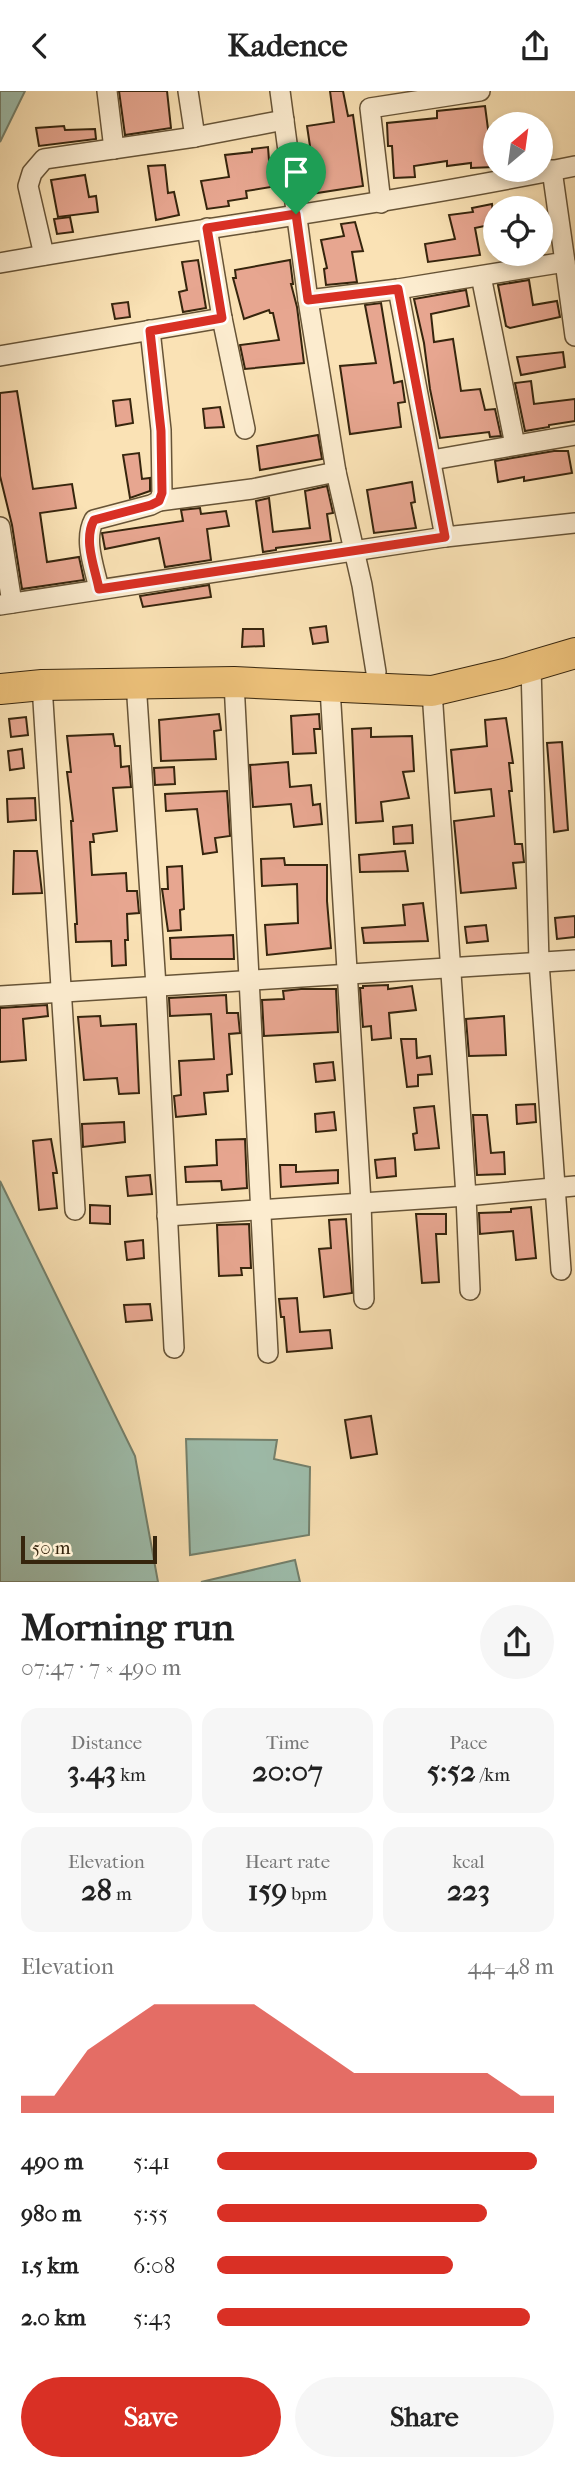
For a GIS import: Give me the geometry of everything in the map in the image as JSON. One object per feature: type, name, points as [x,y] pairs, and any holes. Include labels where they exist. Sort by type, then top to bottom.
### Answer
[{"type":"main road","points":[[0,672],[135,662],[235,663],[376,672],[446,671],[504,659],[575,638]]},
{"type":"main road","points":[[0,689],[136,682],[432,691],[575,653]]},
{"type":"street","points":[[107,91],[114,149]]},
{"type":"street","points":[[188,91],[195,137]]},
{"type":"street","points":[[280,91],[308,300],[336,472],[362,585],[376,672]]},
{"type":"street","points":[[381,203],[369,100],[480,91]]},
{"type":"street","points":[[44,255],[28,186],[37,165],[44,159],[195,137],[284,120]]},
{"type":"street","points":[[553,170],[575,166]]},
{"type":"street","points":[[553,177],[575,336]]},
{"type":"street","points":[[0,263],[207,228],[381,203],[490,182]]},
{"type":"street","points":[[207,228],[245,429]]},
{"type":"street","points":[[308,300],[398,289],[565,262]]},
{"type":"street","points":[[481,276],[515,445]]},
{"type":"street","points":[[398,289],[445,537]]},
{"type":"street","points":[[0,356],[222,318]]},
{"type":"street","points":[[150,331],[161,431],[163,483],[159,501]]},
{"type":"street","points":[[432,460],[575,435]]},
{"type":"street","points":[[99,589],[89,538],[94,520],[159,501],[252,489],[336,472]]},
{"type":"street","points":[[0,527],[6,604],[445,537],[575,523]]},
{"type":"street","points":[[531,666],[540,962],[565,1187],[561,1270]]},
{"type":"street","points":[[136,682],[156,986],[174,1348]]},
{"type":"street","points":[[234,683],[268,1353]]},
{"type":"street","points":[[42,685],[75,1210]]},
{"type":"street","points":[[330,688],[361,1202],[364,1299]]},
{"type":"street","points":[[432,691],[470,1290]]},
{"type":"street","points":[[0,996],[575,960]]},
{"type":"street","points":[[167,1216],[565,1187]]},
{"type":"shaded area","points":[[0,91],[25,91],[0,142]]},
{"type":"shaded area","points":[[0,1181],[135,1456],[158,1582],[0,1582]]},
{"type":"shaded area","points":[[186,1439],[277,1440],[274,1459],[310,1467],[309,1535],[190,1555]]},
{"type":"shaded area","points":[[295,1560],[300,1582],[201,1582]]},
{"type":"building","points":[[119,91],[167,91],[171,128],[125,135]]},
{"type":"building","points":[[330,91],[343,91],[348,116],[353,115],[363,186],[317,193],[307,126],[334,122]]},
{"type":"building","points":[[485,106],[483,167],[471,168],[471,163],[447,166],[447,161],[414,166],[415,177],[394,178],[387,123],[437,118],[437,111]]},
{"type":"building","points":[[64,126],[65,130],[95,129],[96,139],[39,146],[36,128]]},
{"type":"building","points":[[268,147],[271,187],[246,191],[247,198],[228,201],[229,206],[207,209],[201,181],[229,177],[225,155]]},
{"type":"building","points":[[165,165],[168,193],[174,192],[179,215],[156,220],[148,166]]},
{"type":"building","points":[[85,175],[89,197],[96,196],[98,212],[58,217],[51,180]]},
{"type":"building","points":[[483,206],[483,226],[475,228],[480,255],[428,262],[425,244],[455,239],[449,215],[473,212],[472,208]]},
{"type":"building","points":[[70,217],[73,232],[57,234],[54,219]]},
{"type":"building","points":[[355,222],[363,251],[352,252],[357,282],[326,285],[324,269],[327,268],[321,240],[344,236],[341,224]]},
{"type":"building","points":[[198,260],[206,308],[183,312],[179,292],[187,290],[182,262]]},
{"type":"building","points":[[290,260],[291,284],[297,307],[304,363],[245,369],[240,345],[279,340],[273,313],[269,310],[244,319],[233,278],[236,278],[235,270]]},
{"type":"building","points":[[529,280],[533,305],[557,301],[560,317],[510,328],[506,326],[498,285]]},
{"type":"building","points":[[466,290],[469,306],[431,314],[434,342],[453,339],[461,391],[480,389],[485,410],[495,409],[501,436],[490,437],[489,432],[440,438],[414,299]]},
{"type":"building","points":[[128,302],[130,317],[115,319],[112,304]]},
{"type":"building","points":[[381,303],[394,383],[402,381],[405,402],[398,403],[401,427],[350,434],[340,366],[376,363],[365,305]]},
{"type":"building","points":[[563,352],[565,367],[521,375],[517,357]]},
{"type":"building","points":[[531,381],[534,404],[575,399],[575,421],[525,431],[515,383]]},
{"type":"building","points":[[17,391],[33,489],[72,484],[76,508],[40,513],[47,562],[79,557],[84,580],[22,589],[12,525],[0,476],[0,393]]},
{"type":"building","points":[[130,399],[133,423],[116,426],[113,401]]},
{"type":"building","points":[[220,407],[224,427],[205,428],[203,409]]},
{"type":"building","points":[[318,435],[322,459],[260,470],[257,446]]},
{"type":"building","points":[[568,451],[572,473],[524,481],[524,477],[498,482],[495,461]]},
{"type":"building","points":[[139,453],[142,479],[150,478],[150,491],[130,498],[123,455]]},
{"type":"building","points":[[412,482],[415,502],[411,503],[416,528],[374,533],[367,490]]},
{"type":"building","points":[[327,486],[333,513],[327,514],[331,541],[263,552],[256,501],[269,498],[273,532],[310,528],[305,491]]},
{"type":"building","points":[[200,508],[201,514],[226,511],[229,526],[207,529],[211,560],[165,567],[159,538],[105,549],[102,533],[183,521],[181,510]]},
{"type":"building","points":[[209,585],[211,597],[143,607],[140,596]]},
{"type":"building","points":[[326,626],[328,642],[313,644],[310,628]]},
{"type":"building","points":[[243,629],[263,629],[264,646],[242,647]]},
{"type":"building","points":[[219,714],[221,730],[214,731],[216,759],[161,761],[159,720]]},
{"type":"building","points":[[319,714],[320,729],[314,729],[316,753],[293,754],[291,716]]},
{"type":"building","points":[[26,717],[28,735],[11,737],[9,719]]},
{"type":"building","points":[[506,718],[513,763],[509,763],[512,791],[509,791],[515,844],[522,844],[524,862],[513,863],[516,888],[461,893],[454,821],[494,816],[491,789],[455,793],[451,750],[487,746],[485,720]]},
{"type":"building","points":[[371,728],[371,737],[412,736],[414,771],[403,772],[409,798],[381,802],[383,821],[356,823],[352,729]]},
{"type":"building","points":[[113,734],[115,746],[120,746],[121,767],[129,766],[131,787],[113,788],[117,831],[93,834],[94,842],[90,842],[92,875],[126,873],[127,891],[137,891],[139,913],[127,914],[126,965],[112,966],[111,941],[76,942],[73,821],[67,772],[71,772],[67,736]]},
{"type":"building","points":[[562,742],[568,830],[554,832],[547,743]]},
{"type":"building","points":[[22,749],[24,768],[10,770],[8,751]]},
{"type":"building","points":[[288,762],[290,787],[311,785],[313,805],[320,804],[322,824],[294,827],[291,804],[253,807],[250,765]]},
{"type":"building","points":[[174,767],[175,784],[155,785],[154,768]]},
{"type":"building","points":[[227,791],[230,836],[215,838],[217,852],[203,854],[197,809],[166,811],[165,794]]},
{"type":"building","points":[[35,798],[36,820],[8,822],[7,799]]},
{"type":"building","points":[[412,825],[413,843],[394,844],[393,827]]},
{"type":"building","points":[[14,851],[37,851],[42,893],[13,894]]},
{"type":"building","points":[[405,851],[408,871],[360,872],[359,855]]},
{"type":"building","points":[[284,858],[285,865],[327,865],[331,948],[267,955],[265,925],[298,923],[297,884],[262,886],[261,859]]},
{"type":"building","points":[[182,866],[184,909],[180,910],[181,930],[168,931],[162,889],[168,889],[167,867]]},
{"type":"building","points":[[423,903],[428,941],[364,943],[362,928],[405,925],[403,905]]},
{"type":"building","points":[[575,916],[575,937],[557,939],[555,918]]},
{"type":"building","points":[[486,925],[488,941],[467,943],[465,927]]},
{"type":"building","points":[[233,935],[234,959],[171,959],[170,938]]},
{"type":"building","points":[[388,985],[388,989],[412,986],[416,1010],[389,1013],[391,1038],[372,1040],[371,1026],[363,1027],[360,988]]},
{"type":"building","points":[[336,989],[338,1032],[264,1036],[262,1000],[284,999],[283,991]]},
{"type":"building","points":[[226,995],[227,1013],[238,1013],[240,1033],[229,1034],[232,1074],[227,1075],[228,1091],[204,1093],[206,1114],[176,1117],[174,1096],[181,1095],[179,1061],[214,1059],[211,1014],[170,1016],[169,998]]},
{"type":"building","points":[[47,1005],[48,1016],[23,1019],[26,1060],[0,1062],[0,1008]]},
{"type":"building","points":[[100,1016],[101,1026],[136,1024],[139,1093],[119,1094],[117,1078],[84,1080],[78,1017]]},
{"type":"building","points":[[504,1016],[506,1055],[469,1056],[466,1019]]},
{"type":"building","points":[[401,1039],[416,1039],[417,1058],[430,1056],[432,1074],[418,1075],[418,1086],[407,1087]]},
{"type":"building","points":[[333,1062],[335,1080],[316,1082],[314,1064]]},
{"type":"building","points":[[535,1104],[536,1122],[517,1124],[516,1105]]},
{"type":"building","points":[[434,1106],[439,1148],[415,1150],[413,1134],[417,1133],[414,1108]]},
{"type":"building","points":[[334,1112],[336,1130],[316,1132],[315,1114]]},
{"type":"building","points":[[473,1115],[487,1115],[491,1153],[504,1152],[505,1174],[477,1175]]},
{"type":"building","points":[[124,1122],[125,1142],[83,1147],[82,1124]]},
{"type":"building","points":[[51,1139],[57,1173],[53,1173],[57,1208],[39,1210],[33,1141]]},
{"type":"building","points":[[245,1139],[247,1188],[222,1190],[221,1181],[186,1182],[185,1167],[217,1165],[216,1140]]},
{"type":"building","points":[[395,1158],[396,1176],[377,1178],[375,1160]]},
{"type":"building","points":[[280,1165],[296,1165],[296,1172],[338,1170],[338,1183],[281,1187]]},
{"type":"building","points":[[150,1175],[152,1194],[128,1196],[126,1177]]},
{"type":"building","points":[[90,1205],[110,1206],[110,1224],[90,1223]]},
{"type":"building","points":[[531,1207],[536,1258],[516,1260],[513,1231],[480,1234],[479,1213],[511,1212],[511,1209]]},
{"type":"building","points":[[416,1214],[446,1214],[446,1234],[436,1234],[439,1282],[422,1283]]},
{"type":"building","points":[[346,1219],[352,1293],[324,1297],[319,1249],[331,1248],[329,1220]]},
{"type":"building","points":[[249,1224],[251,1268],[241,1268],[242,1275],[219,1276],[217,1225]]},
{"type":"building","points":[[143,1240],[144,1258],[127,1260],[125,1242]]},
{"type":"building","points":[[297,1298],[300,1332],[330,1330],[332,1348],[287,1352],[284,1317],[281,1317],[279,1299]]},
{"type":"building","points":[[150,1304],[152,1320],[126,1322],[124,1305]]},
{"type":"building","points":[[371,1416],[377,1454],[351,1458],[345,1420]]},
{"type":"route","points":[[296,214],[308,300],[398,289],[445,537],[99,589],[89,538],[94,520],[151,505],[159,501],[162,493],[161,431],[150,331],[222,318],[207,228],[296,214]]}]
